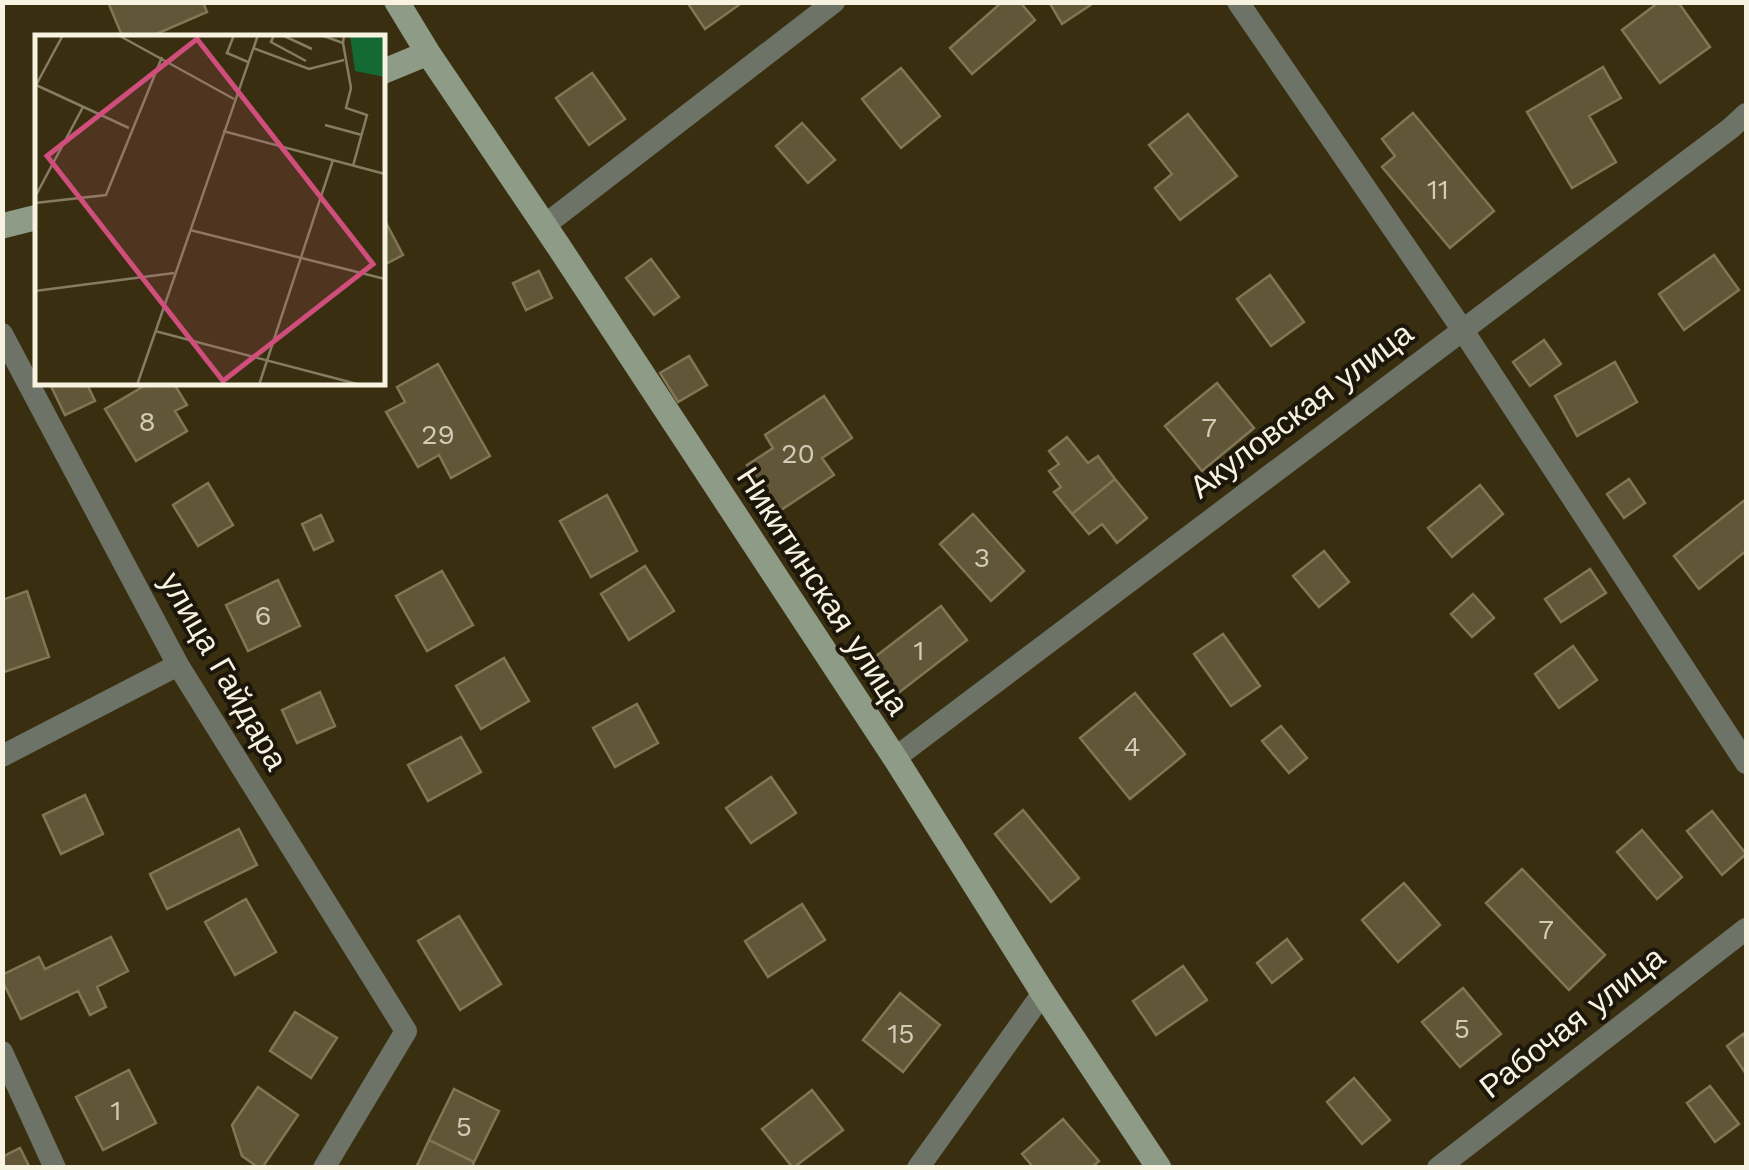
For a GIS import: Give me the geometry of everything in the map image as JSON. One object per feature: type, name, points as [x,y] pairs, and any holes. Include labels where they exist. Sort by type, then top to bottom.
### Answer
[{"type":"street","name":"Никитинская улица","points":[[397,2],[894,758],[1158,1168]]},
{"type":"street","points":[[544,225],[834,2]]},
{"type":"street","points":[[1238,2],[1462,329],[1746,763]]},
{"type":"street","points":[[385,71],[428,53]]},
{"type":"street","name":"Акуловская улица","points":[[894,758],[1746,114]]},
{"type":"street","points":[[2,226],[35,217]]},
{"type":"street","name":"улица Гайдара","points":[[2,334],[178,666],[406,1031],[324,1168]]},
{"type":"street","points":[[2,756],[178,666]]},
{"type":"street","name":"Рабочая улица","points":[[1438,1168],[1746,928]]},
{"type":"street","points":[[918,1168],[1043,993]]},
{"type":"street","points":[[2,1052],[55,1168]]},
{"type":"building","points":[[108,2],[203,2],[207,12],[154,35],[122,35]]},
{"type":"building","points":[[687,2],[743,2],[705,29]]},
{"type":"building","points":[[1002,2],[1020,2],[1035,20],[972,74],[950,48]]},
{"type":"building","points":[[1049,2],[1095,2],[1062,24]]},
{"type":"building","points":[[1659,2],[1678,2],[1710,47],[1660,83],[1622,30]]},
{"type":"building","points":[[1603,67],[1621,98],[1589,116],[1616,162],[1572,188],[1527,112]]},
{"type":"building","points":[[901,68],[940,116],[901,148],[862,99]]},
{"type":"building","points":[[592,73],[625,119],[589,145],[556,98]]},
{"type":"building","points":[[1413,113],[1494,211],[1450,248],[1382,167],[1395,156],[1382,139]]},
{"type":"building","points":[[1188,114],[1237,176],[1180,220],[1155,188],[1172,174],[1149,145]]},
{"type":"building","points":[[802,123],[835,160],[808,183],[776,146]]},
{"type":"building","points":[[385,221],[403,255],[385,264]]},
{"type":"building","points":[[1714,255],[1739,290],[1684,330],[1659,294]]},
{"type":"building","points":[[651,259],[679,297],[654,315],[626,278]]},
{"type":"building","points":[[539,271],[552,298],[526,310],[513,283]]},
{"type":"building","points":[[1270,275],[1304,322],[1271,346],[1237,299]]},
{"type":"building","points":[[1544,340],[1561,364],[1530,386],[1513,362]]},
{"type":"building","points":[[689,356],[707,385],[678,402],[660,373]]},
{"type":"building","points":[[1615,362],[1637,402],[1577,436],[1555,396]]},
{"type":"building","points":[[438,364],[490,456],[451,478],[439,455],[418,467],[386,412],[405,402],[397,387]]},
{"type":"building","points":[[1217,383],[1254,428],[1202,471],[1165,426]]},
{"type":"building","points":[[50,385],[87,385],[95,401],[65,415]]},
{"type":"building","points":[[146,385],[175,385],[187,405],[175,411],[187,431],[136,461],[105,409]]},
{"type":"building","points":[[824,396],[852,438],[822,458],[834,475],[778,512],[747,465],[773,448],[765,435]]},
{"type":"building","points":[[1067,437],[1088,463],[1098,456],[1115,479],[1072,514],[1054,492],[1061,487],[1049,471],[1059,464],[1049,451]]},
{"type":"building","points":[[1115,479],[1147,518],[1117,543],[1102,524],[1089,534],[1072,514]]},
{"type":"building","points":[[1629,479],[1645,503],[1624,518],[1607,494]]},
{"type":"building","points":[[208,483],[233,525],[198,546],[173,505]]},
{"type":"building","points":[[1480,485],[1503,514],[1452,557],[1428,528]]},
{"type":"building","points":[[607,495],[637,551],[591,577],[560,521]]},
{"type":"building","points":[[1746,499],[1746,551],[1699,589],[1674,556]]},
{"type":"building","points":[[973,514],[1024,571],[991,601],[940,544]]},
{"type":"building","points":[[321,515],[333,541],[314,550],[302,524]]},
{"type":"building","points":[[1324,551],[1349,582],[1319,607],[1293,576]]},
{"type":"building","points":[[645,566],[674,611],[629,640],[601,594]]},
{"type":"building","points":[[1590,569],[1606,593],[1561,622],[1545,599]]},
{"type":"building","points":[[442,571],[473,625],[427,651],[396,596]]},
{"type":"building","points":[[278,580],[300,626],[248,651],[226,605]]},
{"type":"building","points":[[27,591],[49,657],[4,672],[2,600]]},
{"type":"building","points":[[1473,594],[1494,618],[1472,637],[1451,614]]},
{"type":"building","points":[[941,606],[967,640],[897,694],[871,660]]},
{"type":"building","points":[[1223,634],[1260,686],[1231,706],[1194,654]]},
{"type":"building","points":[[1573,646],[1597,680],[1559,708],[1535,674]]},
{"type":"building","points":[[504,658],[529,701],[481,729],[456,686]]},
{"type":"building","points":[[320,692],[335,726],[297,743],[282,710]]},
{"type":"building","points":[[1135,693],[1185,754],[1130,799],[1080,738]]},
{"type":"building","points":[[637,704],[658,743],[615,767],[593,728]]},
{"type":"building","points":[[1281,726],[1307,758],[1289,773],[1262,741]]},
{"type":"building","points":[[461,737],[481,772],[428,801],[408,765]]},
{"type":"building","points":[[771,777],[796,813],[751,843],[726,808]]},
{"type":"building","points":[[85,795],[103,834],[61,854],[43,815]]},
{"type":"building","points":[[1023,810],[1079,878],[1051,902],[995,834]]},
{"type":"building","points":[[1712,811],[1746,854],[1722,875],[1687,831]]},
{"type":"building","points":[[239,829],[257,865],[167,909],[150,874]]},
{"type":"building","points":[[1642,830],[1682,877],[1657,899],[1617,852]]},
{"type":"building","points":[[1522,869],[1605,955],[1569,990],[1486,903]]},
{"type":"building","points":[[1404,883],[1440,925],[1398,962],[1362,920]]},
{"type":"building","points":[[246,899],[276,952],[235,975],[205,922]]},
{"type":"building","points":[[802,904],[825,940],[768,977],[745,941]]},
{"type":"building","points":[[459,916],[501,984],[460,1010],[418,941]]},
{"type":"building","points":[[111,937],[128,971],[97,987],[106,1007],[90,1015],[78,991],[21,1019],[2,975],[39,957],[45,969]]},
{"type":"building","points":[[1287,939],[1302,959],[1272,983],[1257,963]]},
{"type":"building","points":[[1183,966],[1207,1000],[1156,1035],[1133,1001]]},
{"type":"building","points":[[1463,988],[1501,1034],[1460,1067],[1422,1022]]},
{"type":"building","points":[[900,993],[940,1025],[903,1072],[863,1040]]},
{"type":"building","points":[[295,1012],[337,1038],[311,1078],[270,1051]]},
{"type":"building","points":[[1743,1034],[1746,1040],[1746,1074],[1727,1046]]},
{"type":"building","points":[[129,1070],[156,1123],[103,1150],[76,1097]]},
{"type":"building","points":[[1354,1078],[1390,1120],[1362,1144],[1327,1102]]},
{"type":"building","points":[[1710,1086],[1739,1124],[1715,1142],[1687,1103]]},
{"type":"building","points":[[258,1087],[298,1115],[262,1168],[242,1156],[232,1125]]},
{"type":"building","points":[[454,1089],[499,1111],[474,1162],[429,1140]]},
{"type":"building","points":[[812,1090],[843,1130],[793,1168],[762,1129]]},
{"type":"building","points":[[1063,1119],[1099,1161],[1091,1168],[1034,1168],[1022,1154]]},
{"type":"building","points":[[429,1140],[474,1162],[472,1168],[416,1168]]},
{"type":"building","points":[[20,1148],[30,1168],[2,1168],[2,1157]]}]
